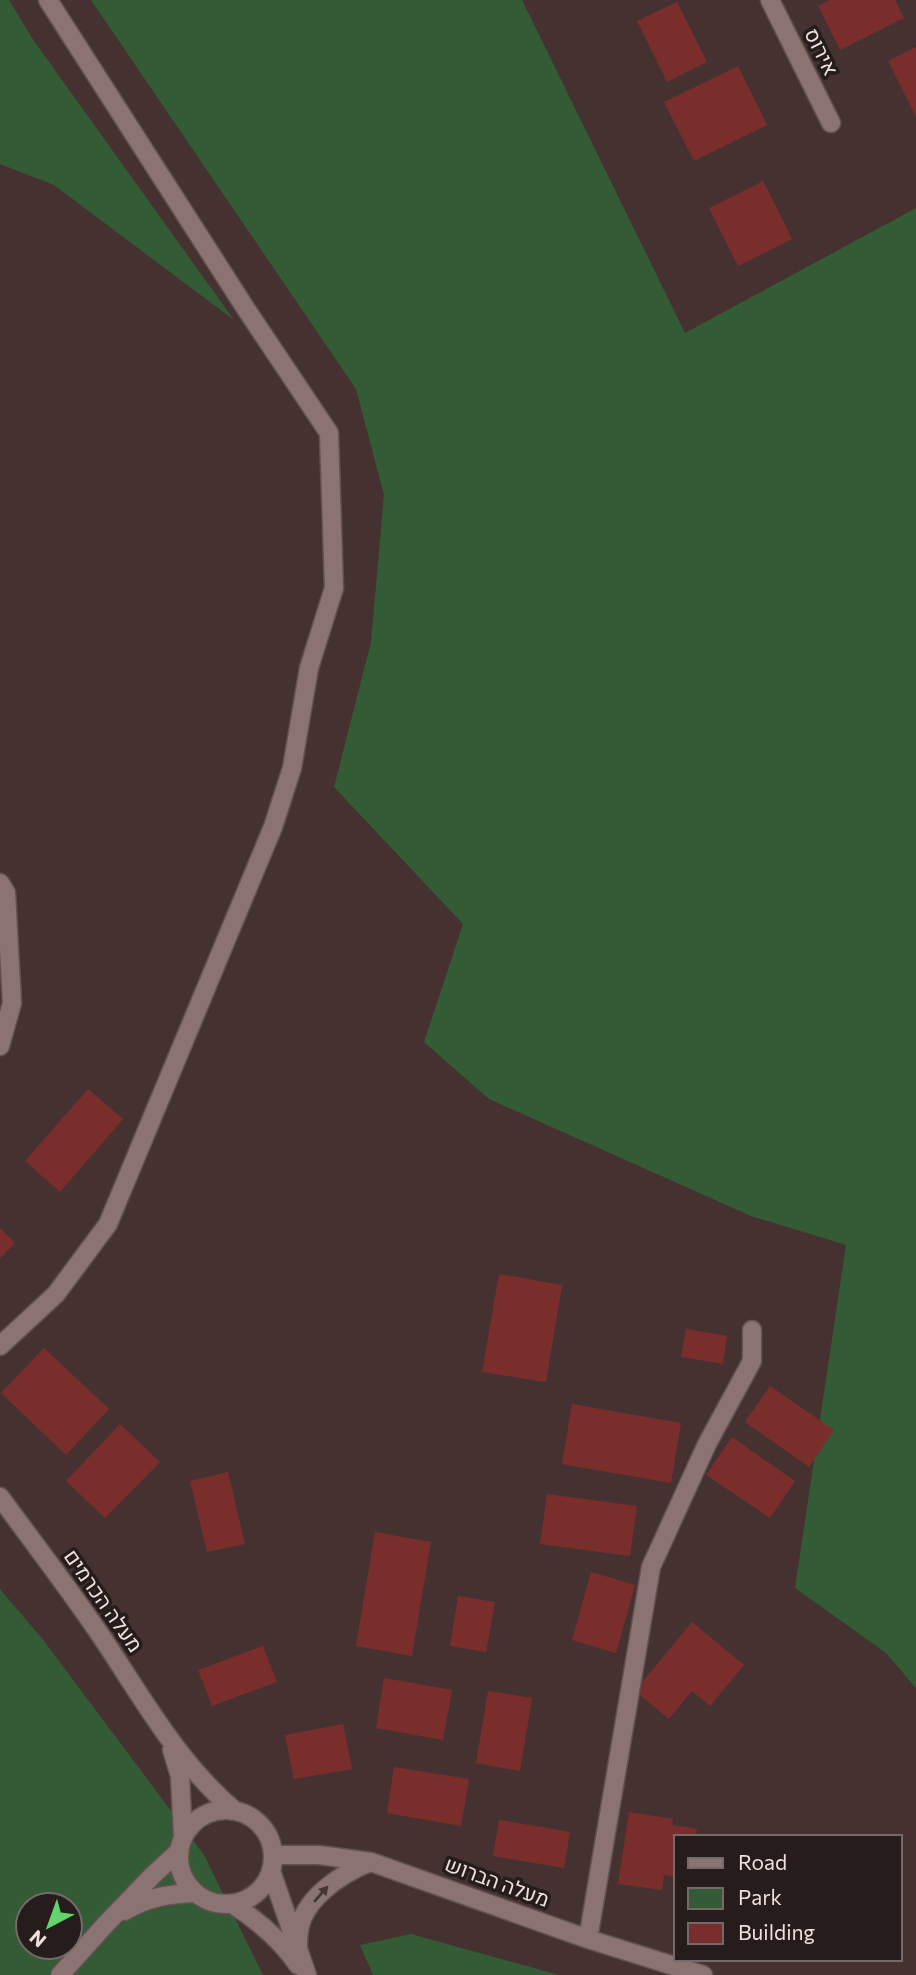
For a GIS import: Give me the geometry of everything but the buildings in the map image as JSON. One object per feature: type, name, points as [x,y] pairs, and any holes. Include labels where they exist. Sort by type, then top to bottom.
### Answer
[{"type":"street","points":[[0,1346],[56,1294],[108,1224],[273,827],[292,768],[309,668],[334,588],[329,433],[47,0]]},
{"type":"street","name":"אירוס","points":[[770,0],[831,123]]},
{"type":"street","points":[[0,884],[6,893],[12,1003],[0,1046]]},
{"type":"street","points":[[588,1939],[651,1567],[707,1444],[752,1361],[752,1330]]},
{"type":"street","name":"מעלה הכרמים","points":[[0,1497],[74,1596],[166,1734],[201,1779],[235,1811]]},
{"type":"street","name":"מעלה הכרמים","points":[[166,1734],[180,1776],[181,1844]]},
{"type":"street","points":[[60,1975],[181,1844],[192,1824],[205,1814],[219,1810],[250,1816],[262,1827],[270,1840],[272,1863],[306,1975]]},
{"type":"street","points":[[181,1844],[180,1867],[185,1881],[195,1893],[218,1904],[245,1901],[256,1893],[265,1883],[272,1863]]},
{"type":"street","name":"מעלה הברוש","points":[[272,1863],[319,1855],[371,1862],[588,1939],[703,1975]]},
{"type":"street","points":[[298,1948],[299,1928],[320,1893],[342,1875],[371,1862]]},
{"type":"street","points":[[105,1925],[149,1899],[170,1894],[195,1893]]},
{"type":"street","points":[[232,1904],[270,1933],[290,1953],[306,1975]]},
{"type":"green space","points":[[0,0],[9,0],[34,41],[234,320],[54,185],[0,164]]},
{"type":"green space","points":[[91,0],[522,0],[685,333],[916,208],[916,1688],[886,1653],[795,1588],[846,1245],[751,1216],[489,1099],[424,1042],[463,924],[334,787],[371,642],[384,495],[356,389]]},
{"type":"green space","points":[[0,1589],[44,1641],[204,1855],[263,1975],[0,1975]]},
{"type":"green space","points":[[411,1934],[559,1975],[373,1975],[360,1945]]}]
